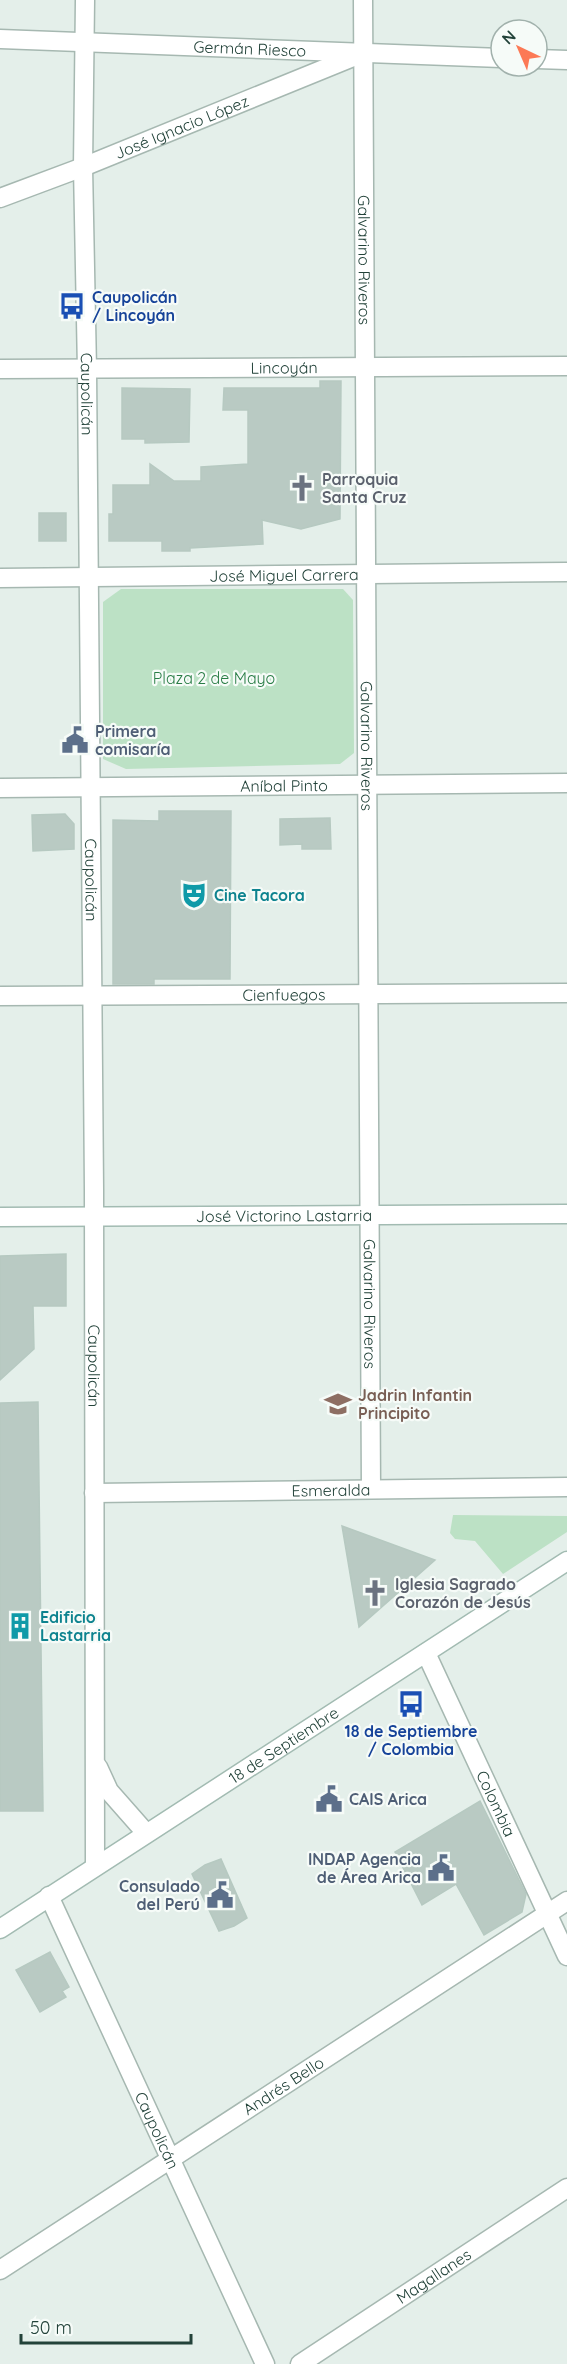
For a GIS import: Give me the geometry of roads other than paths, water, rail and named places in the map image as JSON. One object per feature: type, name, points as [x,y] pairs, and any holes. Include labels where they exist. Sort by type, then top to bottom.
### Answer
[{"type":"street","name":"Caupolicán","points":[[85,0],[83,166],[87,370],[94,1216],[95,1866]]},
{"type":"street","name":"Galvarino Riveros","points":[[363,0],[371,1490]]},
{"type":"street","name":"Germán Riesco","points":[[0,39],[489,58]]},
{"type":"street","name":"José Ignacio López","points":[[0,198],[363,53]]},
{"type":"street","points":[[549,59],[567,60]]},
{"type":"street","name":"Lincoyán","points":[[0,369],[567,366]]},
{"type":"street","name":"José Miguel Carrera","points":[[0,578],[89,579],[567,572]]},
{"type":"street","name":"Aníbal Pinto","points":[[0,788],[567,783]]},
{"type":"street","name":"Cienfuegos","points":[[0,996],[567,993]]},
{"type":"street","name":"José Victorino Lastarria","points":[[0,1217],[567,1214]]},
{"type":"street","name":"Esmeralda","points":[[94,1493],[567,1487]]},
{"type":"street","name":"18 de Septiembre","points":[[0,1929],[567,1561]]},
{"type":"street","name":"Colombia","points":[[426,1653],[567,1956]]},
{"type":"street","name":"Caupolicán","points":[[95,1760],[109,1791],[146,1833]]},
{"type":"street","name":"Caupolicán","points":[[49,1896],[265,2364]]},
{"type":"street","name":"Andrés Bello","points":[[0,2270],[567,1902]]},
{"type":"street","name":"Magallanes","points":[[300,2364],[567,2188]]},
{"type":"place","name":"Caupolicán / Lincoyán","points":[[72,306]]},
{"type":"place","name":"Parroquia Santa Cruz","points":[[302,488]]},
{"type":"place","name":"Primera comisaría","points":[[75,740]]},
{"type":"place","name":"Cine Tacora","points":[[194,895]]},
{"type":"place","name":"Jadrin Infantin Principito","points":[[338,1404]]},
{"type":"place","name":"Iglesia Sagrado Corazón de Jesús","points":[[375,1593]]},
{"type":"place","name":"Edificio Lastarria","points":[[20,1626]]},
{"type":"place","name":"18 de Septiembre / Colombia","points":[[411,1704]]},
{"type":"place","name":"CAIS Arica","points":[[329,1799]]},
{"type":"place","name":"INDAP Agencia de Área Arica","points":[[441,1868]]},
{"type":"place","name":"Consulado del Perú","points":[[220,1895]]},
{"type":"park label","name":"Plaza 2 de Mayo","points":[[214,678]]}]
